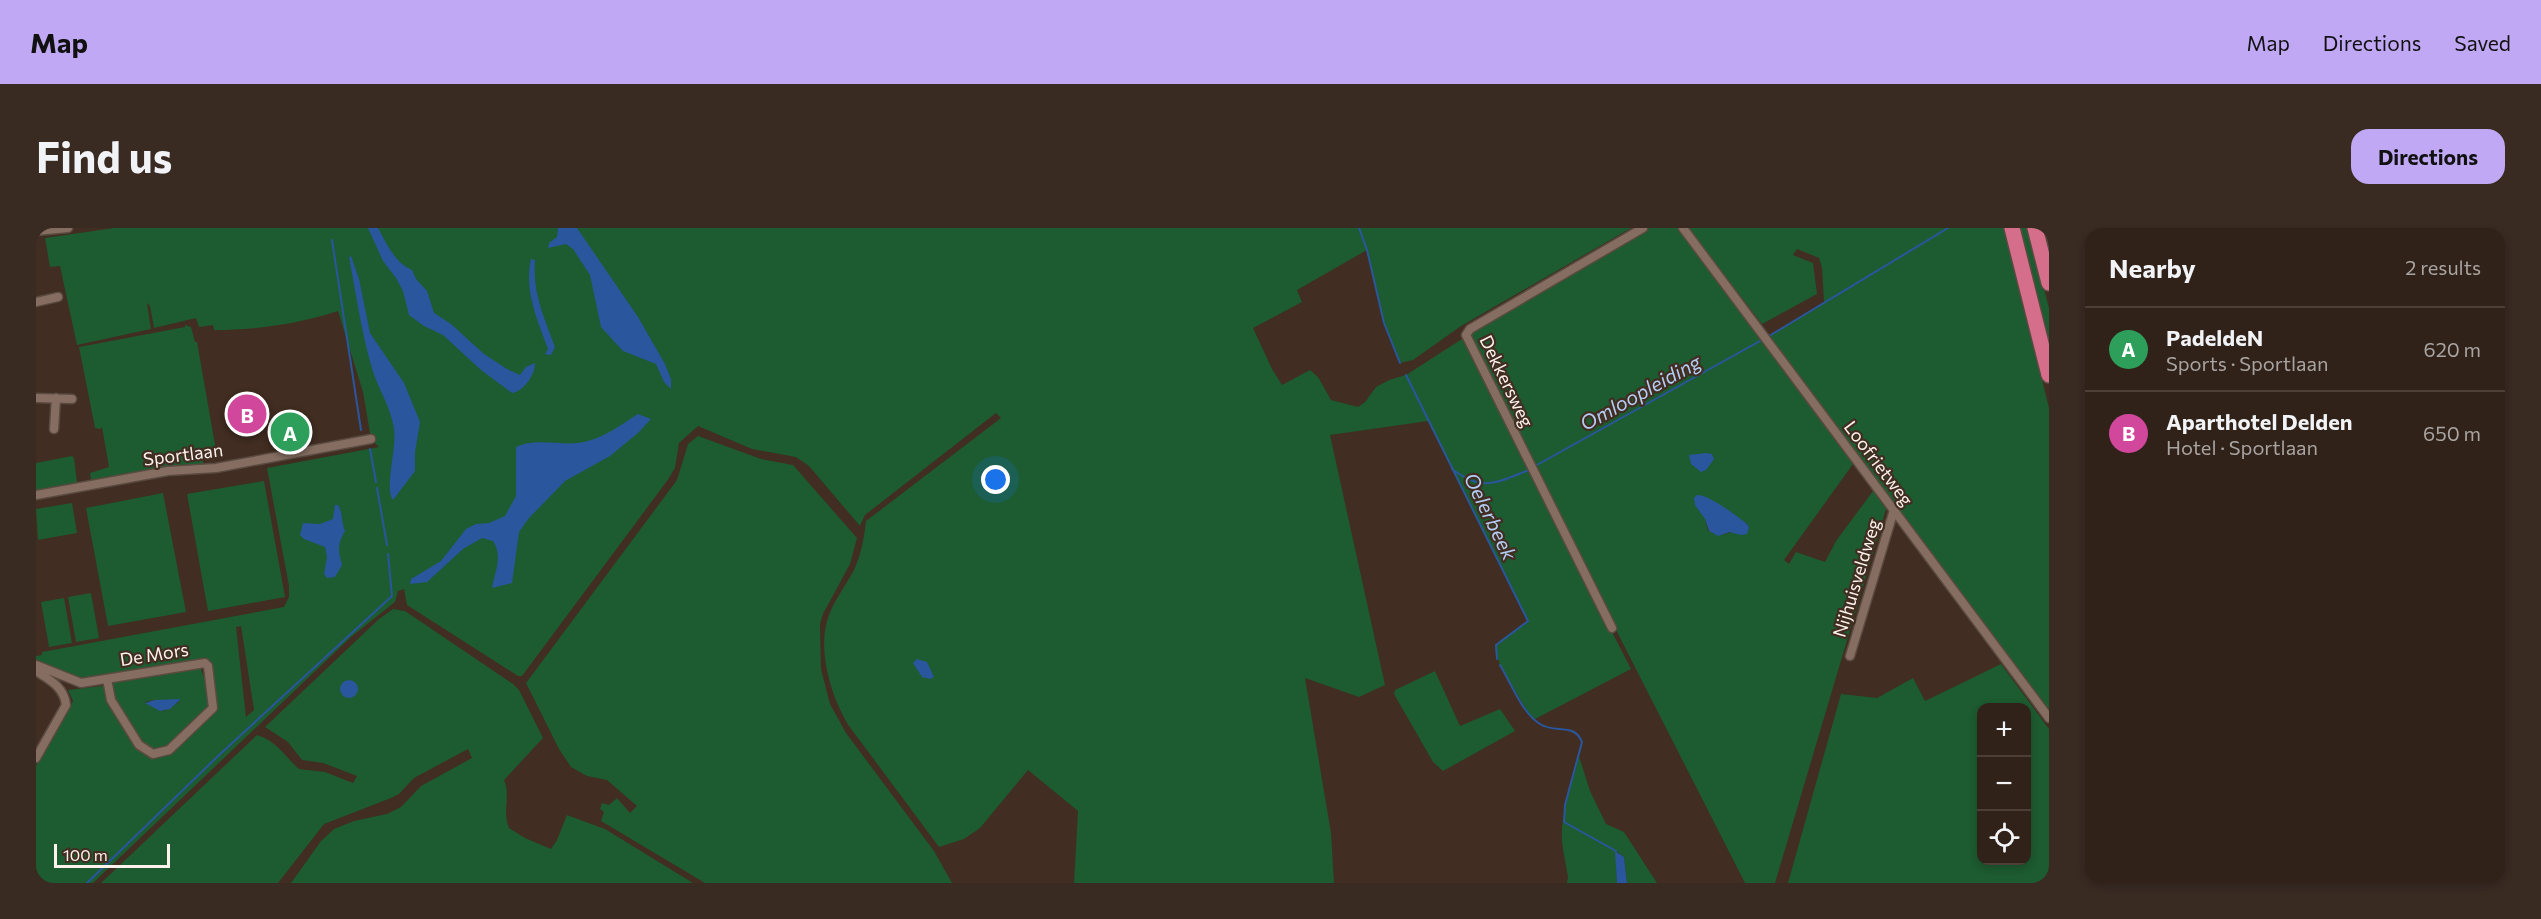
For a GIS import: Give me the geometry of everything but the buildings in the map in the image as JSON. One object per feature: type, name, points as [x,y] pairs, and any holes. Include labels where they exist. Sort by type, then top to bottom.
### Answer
[{"type":"highway","points":[[2012,228],[2049,375]]},
{"type":"highway","points":[[2035,228],[2049,283]]},
{"type":"street","points":[[36,231],[68,228]]},
{"type":"street","name":"Dekkersweg","points":[[1612,628],[1466,335],[1470,329],[1643,228]]},
{"type":"street","name":"Loofrietweg","points":[[1683,228],[2049,718]]},
{"type":"street","points":[[36,302],[58,297]]},
{"type":"street","points":[[36,398],[72,399]]},
{"type":"street","points":[[54,429],[56,398]]},
{"type":"street","name":"Sportlaan","points":[[36,495],[168,471],[216,468],[370,440]]},
{"type":"street","name":"Nijhuisveldweg","points":[[1850,656],[1894,510]]},
{"type":"street","name":"De Mors","points":[[36,665],[81,683],[205,663],[208,666],[214,707],[169,750],[153,754],[139,745],[111,700],[107,679]]},
{"type":"street","points":[[36,671],[53,681],[63,692],[66,705],[36,758]]},
{"type":"green space","points":[[114,228],[1631,228],[1461,326],[1413,360],[1400,363],[1384,323],[1367,250],[1297,290],[1302,302],[1253,328],[1282,385],[1310,370],[1318,377],[1331,400],[1358,407],[1365,402],[1376,387],[1406,375],[1462,339],[1631,669],[1535,719],[1529,714],[1500,665],[1495,649],[1505,637],[1528,621],[1428,421],[1330,435],[1385,685],[1359,697],[1305,678],[1331,833],[1334,883],[1074,883],[1078,811],[1028,770],[980,828],[964,839],[939,847],[849,726],[836,701],[827,672],[825,628],[834,603],[856,564],[866,521],[1001,418],[996,413],[865,515],[860,526],[809,466],[796,457],[752,449],[698,426],[679,443],[675,468],[667,481],[522,676],[518,676],[407,605],[404,589],[398,591],[395,602],[351,637],[93,883],[36,883],[36,766],[73,701],[68,690],[103,686],[133,742],[144,754],[154,757],[165,756],[171,752],[216,710],[209,661],[84,681],[36,663],[36,656],[42,655],[42,652],[284,607],[289,597],[289,586],[267,468],[379,447],[371,439],[363,392],[338,311],[292,323],[245,329],[214,330],[213,325],[199,327],[196,318],[154,328],[150,306],[147,303],[151,329],[77,345],[60,266],[50,267],[45,238]],"holes":[[[241,626],[254,710],[246,717],[236,627]]]},
{"type":"green space","points":[[1650,228],[1679,228],[1853,464],[1784,560],[1789,564],[1796,552],[1825,562],[1836,541],[1873,491],[1886,509],[1775,883],[1745,883],[1533,467],[1469,333]],"holes":[[[1722,508],[1749,527],[1721,535],[1708,531],[1705,518]]]},
{"type":"green space","points":[[1688,228],[2005,228],[2049,408],[2049,713],[1769,336],[1824,302],[1822,268],[1819,258],[1797,249],[1793,255],[1813,263],[1817,294],[1762,324]]},
{"type":"green space","points":[[2017,228],[2028,228],[2049,308],[2049,358]]},
{"type":"green space","points":[[185,325],[191,327],[195,342],[197,342],[217,456],[203,459],[203,464],[176,465],[91,480],[90,473],[109,467],[102,427],[95,428],[79,347],[185,327]]},
{"type":"green space","points":[[698,436],[761,459],[793,465],[857,538],[850,564],[820,624],[821,669],[830,704],[846,733],[934,851],[952,883],[705,883],[601,821],[604,812],[600,809],[602,803],[609,805],[617,798],[630,813],[637,806],[607,780],[587,776],[571,767],[559,749],[526,683],[677,480],[688,444]]},
{"type":"green space","points":[[72,456],[77,482],[74,485],[36,492],[36,463]]},
{"type":"green space","points":[[264,481],[285,597],[208,611],[187,494]]},
{"type":"green space","points":[[163,493],[186,612],[108,626],[86,508]]},
{"type":"green space","points":[[72,503],[77,533],[38,540],[36,509]]},
{"type":"green space","points":[[91,593],[99,638],[76,642],[68,597]]},
{"type":"green space","points":[[64,598],[72,643],[49,647],[41,602]]},
{"type":"green space","points":[[393,609],[405,611],[519,690],[543,738],[504,780],[509,828],[551,849],[567,815],[605,829],[693,883],[291,883],[321,841],[334,829],[354,821],[387,814],[401,807],[421,786],[472,758],[468,749],[414,778],[399,794],[324,824],[278,883],[101,883],[257,735],[275,745],[299,769],[325,772],[353,783],[357,776],[323,763],[302,760],[288,742],[265,727],[379,619]]},
{"type":"green space","points":[[2001,664],[2030,703],[1977,703],[1977,865],[2031,865],[2031,705],[2049,729],[2049,883],[1788,883],[1841,694],[1877,698],[1913,678],[1925,701]]},
{"type":"green space","points":[[200,667],[208,688],[210,705],[165,749],[152,749],[142,743],[113,697],[111,682]],"holes":[[[155,700],[179,702],[164,711],[145,702]]]},
{"type":"green space","points":[[1435,671],[1460,726],[1500,709],[1515,731],[1443,771],[1433,762],[1394,694],[1395,690]]},
{"type":"green space","points":[[1579,756],[1590,791],[1606,824],[1624,832],[1657,883],[1627,883],[1624,857],[1616,851],[1617,883],[1567,883],[1562,830]]},
{"type":"water","points":[[368,228],[378,228],[400,262],[412,270],[416,279],[427,291],[434,313],[451,324],[484,354],[520,375],[526,367],[535,363],[525,386],[512,393],[481,370],[443,335],[424,326],[409,315],[403,291],[383,261]]},
{"type":"water","points":[[558,228],[577,228],[638,317],[665,364],[671,379],[671,389],[664,382],[656,364],[623,351],[601,327],[590,275],[573,249],[566,244],[548,248],[549,243],[557,237]]},
{"type":"water","points":[[351,256],[359,279],[370,333],[404,383],[420,422],[415,452],[415,471],[393,500],[390,478],[394,429],[390,412],[367,352],[349,257]]},
{"type":"water","points":[[531,259],[535,260],[537,294],[555,347],[551,355],[545,354],[548,349],[530,294]]},
{"type":"water","points":[[638,414],[651,419],[610,456],[565,481],[529,518],[519,532],[512,583],[492,588],[497,564],[496,547],[493,541],[482,538],[463,549],[427,582],[410,584],[411,579],[441,561],[466,529],[505,516],[516,496],[516,447],[531,443],[578,443],[594,439],[610,432]]},
{"type":"water","points":[[1712,454],[1714,459],[1706,470],[1701,472],[1691,464],[1689,455]]},
{"type":"water","points":[[1697,495],[1715,502],[1746,523],[1749,527],[1747,534],[1730,532],[1718,536],[1709,531],[1705,519],[1695,505],[1694,498]]},
{"type":"water","points":[[335,505],[340,508],[345,531],[339,548],[342,565],[335,577],[327,578],[324,574],[327,557],[325,547],[304,539],[300,535],[303,523],[320,524],[333,519]]},
{"type":"water","points":[[917,659],[927,662],[934,677],[930,679],[922,677],[913,663]]},
{"type":"water","points":[[345,680],[353,680],[358,685],[356,696],[345,698],[340,693],[340,685]]},
{"type":"water","points":[[179,699],[170,709],[160,711],[145,703],[155,700]]},
{"type":"water","points":[[1615,851],[1624,857],[1627,883],[1617,883]]},
{"type":"waterway","name":"Oelerbeek","points":[[1359,228],[1367,250],[1384,323],[1400,363]]},
{"type":"waterway","name":"Omloopleiding","points":[[1769,336],[1948,228]]},
{"type":"waterway","points":[[332,240],[361,430]]},
{"type":"waterway","name":"Omloopleiding","points":[[1535,466],[1760,341]]},
{"type":"waterway","name":"Oelerbeek","points":[[1406,375],[1528,621],[1496,645],[1497,659]]},
{"type":"waterway","points":[[370,449],[376,482]]},
{"type":"waterway","name":"Omloopleiding","points":[[1452,469],[1473,481],[1482,483],[1499,481],[1529,470]]},
{"type":"waterway","points":[[377,488],[387,545]]},
{"type":"waterway","points":[[87,883],[217,757],[392,596],[388,554]]},
{"type":"waterway","name":"Oelerbeek","points":[[1500,665],[1522,705],[1534,719],[1546,727],[1569,730],[1579,736],[1582,742],[1565,805],[1564,822],[1616,851]]},
{"type":"place","name":"Aparthotel Delden","points":[[247,414]]},
{"type":"place","name":"PadeldeN","points":[[290,432]]}]
